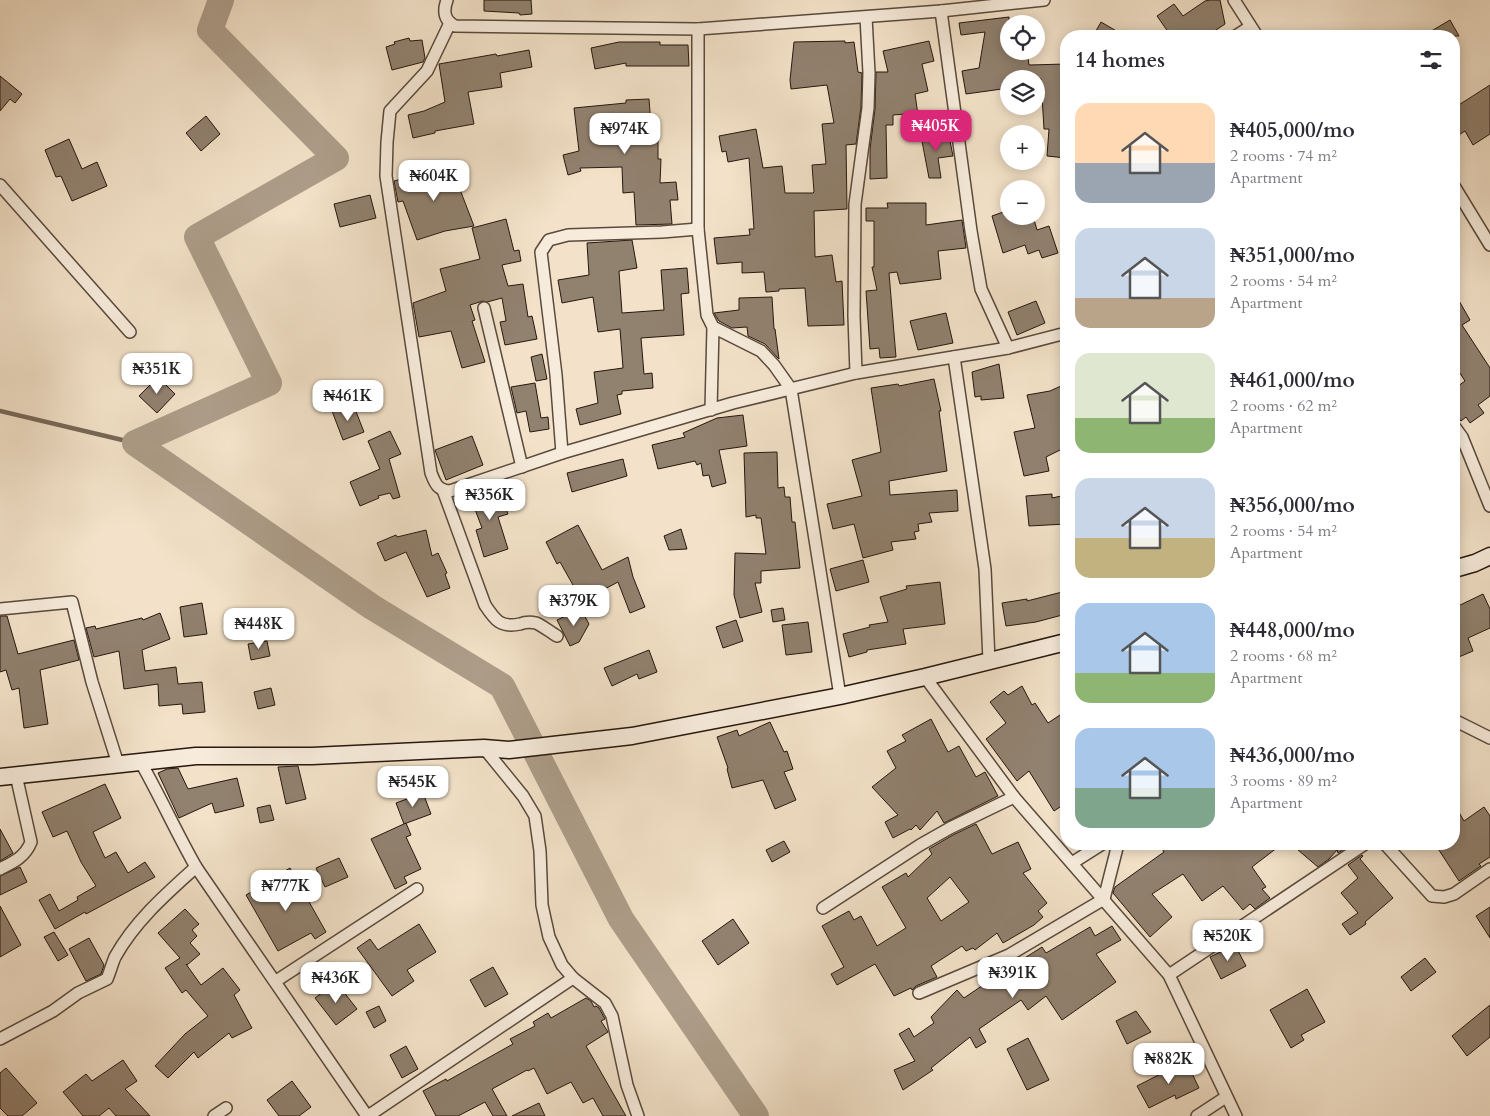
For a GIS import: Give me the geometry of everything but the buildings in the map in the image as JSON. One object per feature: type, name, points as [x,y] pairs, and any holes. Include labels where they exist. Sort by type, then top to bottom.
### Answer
[{"type":"street","points":[[447,0],[444,8],[446,18],[455,26],[698,29],[942,11],[1044,0]]},
{"type":"street","points":[[1234,0],[1252,30]]},
{"type":"street","points":[[942,11],[971,231],[981,289],[1008,348]]},
{"type":"street","points":[[856,373],[855,204],[868,108],[869,73],[866,17]]},
{"type":"street","points":[[450,23],[426,71],[390,111],[386,176],[431,473],[436,486],[442,490],[450,490],[562,454],[711,410],[791,389],[856,373],[1008,348],[1060,335]]},
{"type":"street","points":[[698,29],[698,229],[707,315],[713,327],[711,410]]},
{"type":"street","points":[[0,184],[130,332]]},
{"type":"street","points":[[1460,196],[1490,244]]},
{"type":"street","points":[[562,454],[556,375],[541,252],[549,240],[568,235],[698,229]]},
{"type":"street","points":[[484,308],[522,467]]},
{"type":"street","points":[[713,327],[761,351],[774,365],[791,389],[840,696]]},
{"type":"street","points":[[954,357],[984,569],[990,661]]},
{"type":"street","points":[[1460,434],[1490,506]]},
{"type":"street","points":[[442,490],[485,605],[496,621],[514,625],[536,623],[557,636]]},
{"type":"street","points":[[1460,567],[1490,556]]},
{"type":"street","points":[[0,609],[72,602],[92,682],[118,764]]},
{"type":"street","points":[[0,869],[16,861],[26,852],[31,842],[8,776],[196,756],[312,756],[484,748],[509,750],[632,736],[840,696],[1060,644]]},
{"type":"street","points":[[925,677],[1014,796],[1060,849]]},
{"type":"street","points":[[1460,723],[1490,738]]},
{"type":"street","points":[[484,748],[524,796],[535,816],[540,851],[542,905],[548,937],[562,965],[573,978],[605,1003],[612,1016],[627,1085],[638,1116]]},
{"type":"street","points":[[140,762],[162,800],[176,832],[196,867],[368,1116],[573,978]]},
{"type":"street","points":[[823,908],[920,845],[1014,796]]},
{"type":"street","points":[[1061,850],[1169,975],[1236,1116]]},
{"type":"street","points":[[1072,863],[1093,850]]},
{"type":"street","points":[[919,993],[1009,955],[1104,899],[1116,850]]},
{"type":"street","points":[[1169,975],[1356,850]]},
{"type":"street","points":[[1390,850],[1432,896],[1444,897],[1454,894],[1490,869]]},
{"type":"street","points":[[0,1039],[53,1011],[78,993],[107,979],[114,959],[134,929],[157,902],[196,867]]},
{"type":"street","points":[[276,981],[417,889]]},
{"type":"street","points":[[1197,1116],[1226,1097]]},
{"type":"street","points":[[214,1116],[226,1108]]},
{"type":"waterway","points":[[221,0],[210,30],[336,158],[197,237],[269,383],[135,443],[372,607],[502,686],[621,919],[756,1116]]},
{"type":"waterway","points":[[0,411],[135,443]]}]
